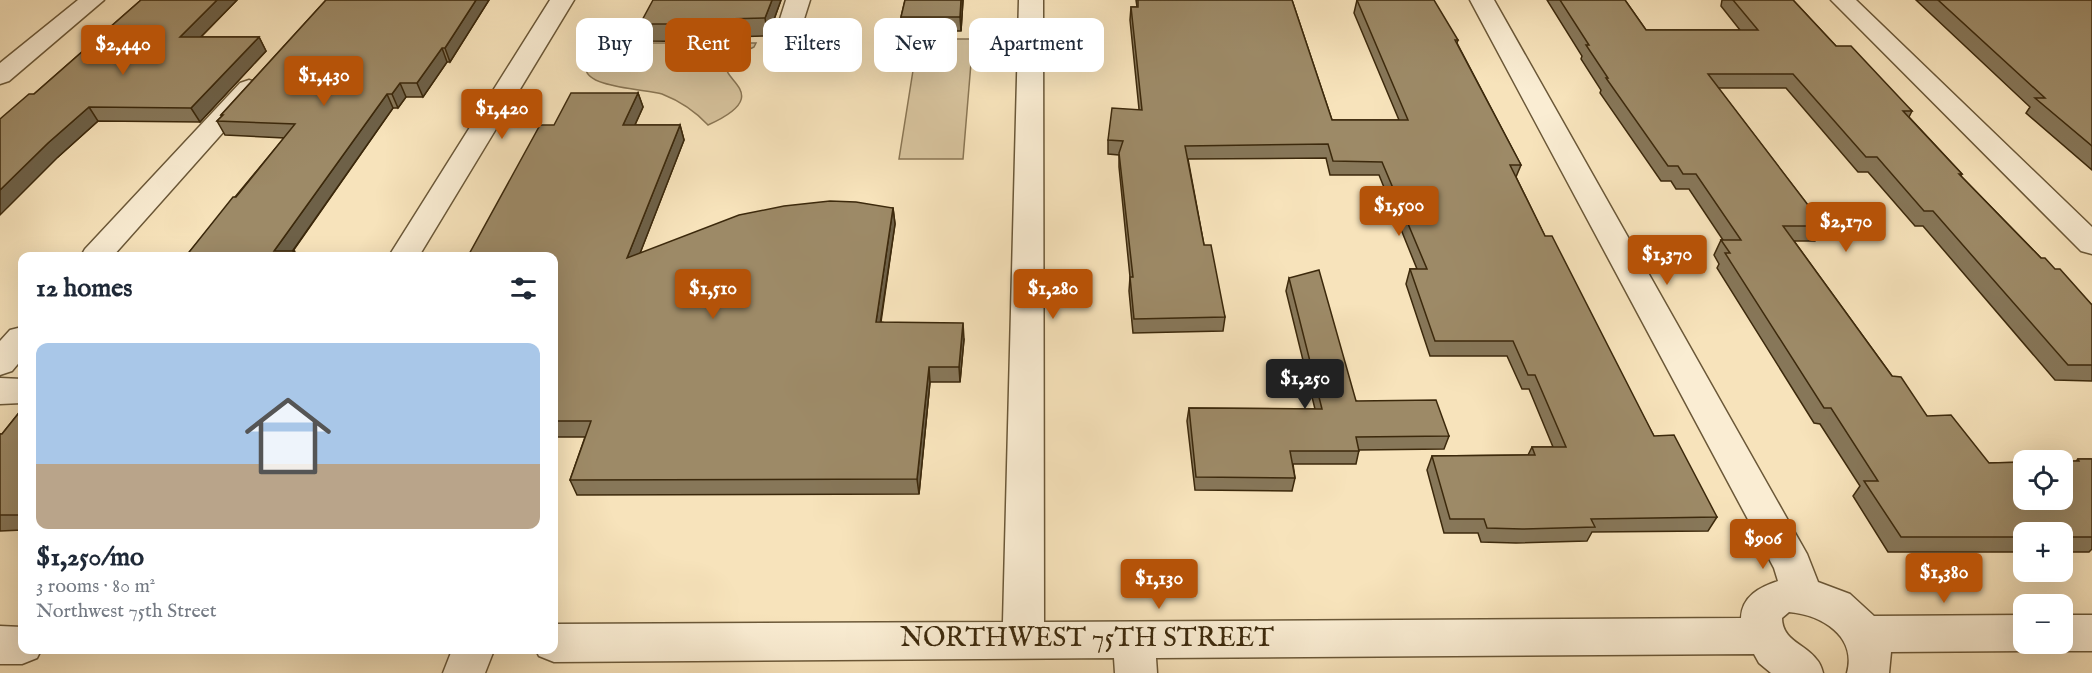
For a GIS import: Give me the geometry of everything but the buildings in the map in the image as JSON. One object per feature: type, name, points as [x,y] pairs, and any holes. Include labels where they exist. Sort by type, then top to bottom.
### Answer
[{"type":"street","points":[[0,76],[92,0]]},
{"type":"street","points":[[406,252],[562,0]]},
{"type":"street","points":[[792,18],[798,0]]},
{"type":"street","points":[[1023,639],[1031,0]]},
{"type":"street","points":[[1482,0],[1792,566],[1803,595]]},
{"type":"street","points":[[1844,0],[2092,244]]},
{"type":"street","points":[[100,252],[264,71]]},
{"type":"street","points":[[0,363],[18,343]]},
{"type":"street","points":[[0,391],[18,391]]},
{"type":"street","points":[[1802,673],[1784,661],[1764,636],[1760,617],[1764,605],[1774,597],[1787,594],[1803,595],[1838,608],[1866,653],[2013,634]]},
{"type":"street","points":[[2073,633],[2092,633]]},
{"type":"street","name":"NORTHWEST 75TH STREET","points":[[558,643],[1023,639],[1135,656],[1764,636]]},
{"type":"street","points":[[0,645],[18,645]]},
{"type":"street","points":[[464,673],[471,654]]},
{"type":"shaded area","points":[[957,39],[969,39],[970,72],[963,159],[899,159],[913,72],[957,72]]},
{"type":"shaded area","points":[[653,43],[665,43],[665,72],[728,72],[740,89],[742,97],[738,105],[728,114],[708,125],[681,103],[669,97],[604,83],[587,73],[653,72]]}]
